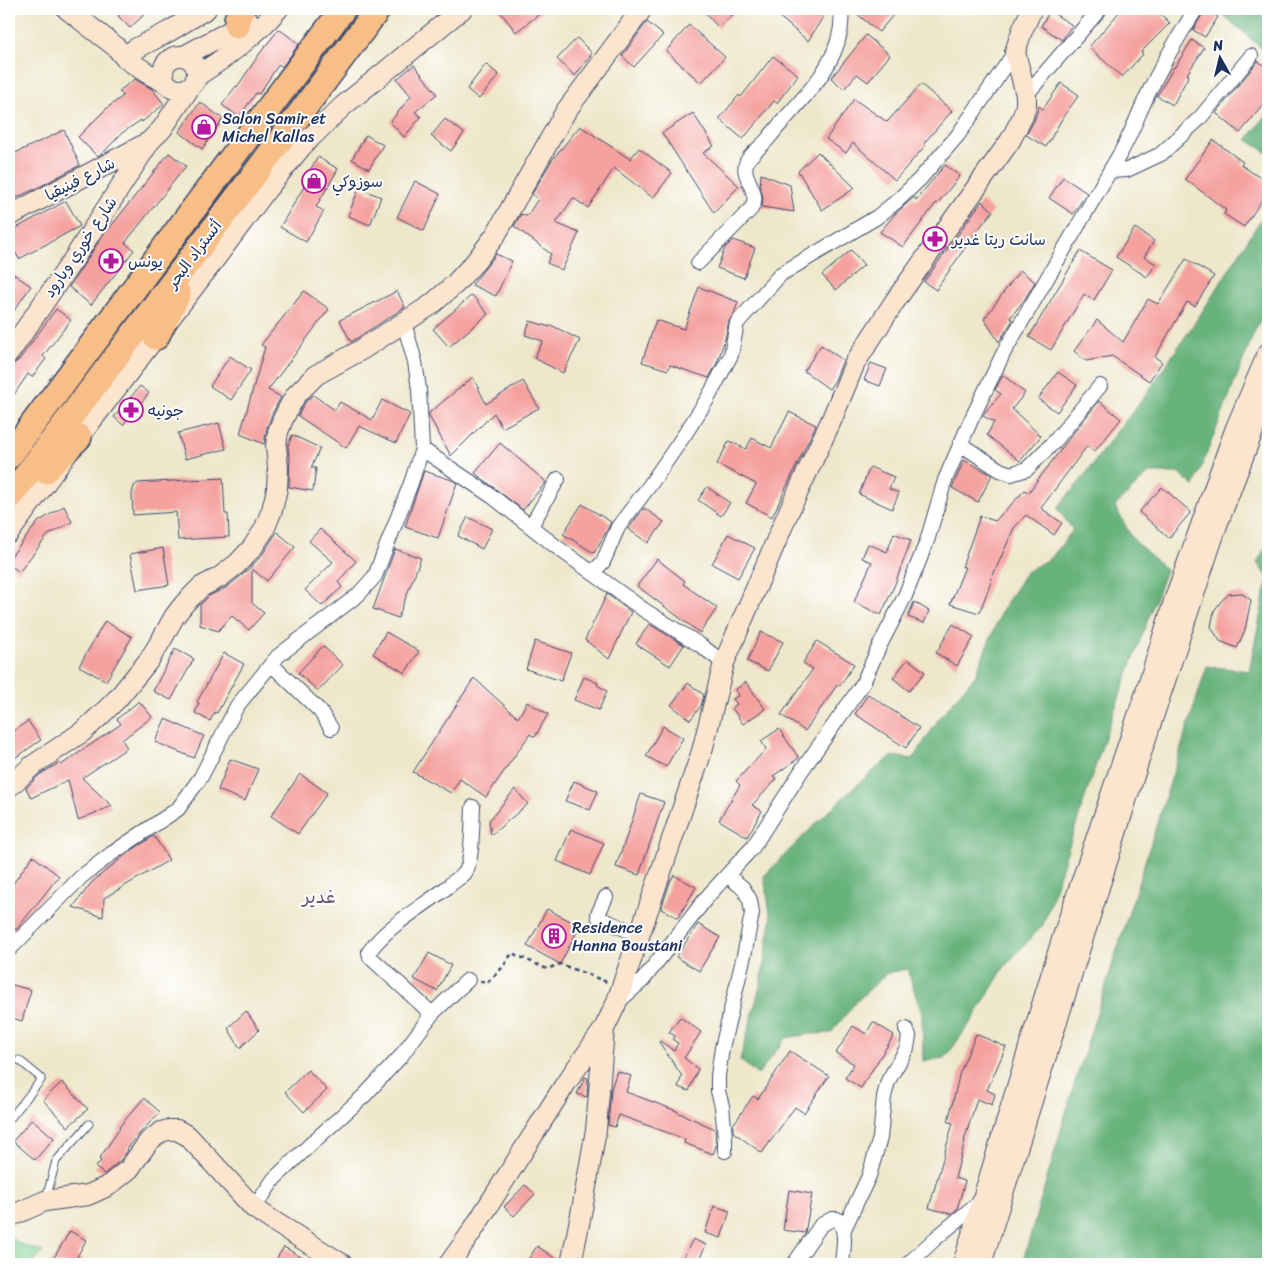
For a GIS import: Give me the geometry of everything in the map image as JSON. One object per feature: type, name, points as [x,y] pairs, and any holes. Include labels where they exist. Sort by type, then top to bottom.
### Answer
[{"type":"highway","name":"أتستراد البحر","points":[[9,456],[343,9]]},
{"type":"highway","name":"أتستراد البحر","points":[[9,498],[378,9]]},
{"type":"highway","points":[[156,337],[194,266],[205,240]]},
{"type":"highway","points":[[9,506],[80,437]]},
{"type":"street","points":[[67,9],[126,51],[147,73],[181,83],[223,60],[264,26],[278,9]]},
{"type":"street","points":[[126,51],[168,32],[206,9]]},
{"type":"street","points":[[181,83],[163,76],[164,69],[174,59],[240,18],[278,9]]},
{"type":"street","points":[[9,533],[267,189],[302,146],[343,106],[462,9]]},
{"type":"street","points":[[9,787],[32,766],[82,732],[101,716],[144,666],[184,604],[201,587],[220,577],[237,564],[252,548],[264,530],[272,510],[277,489],[276,446],[278,432],[296,395],[316,375],[404,323],[437,300],[455,284],[495,236],[566,111],[642,9]]},
{"type":"street","points":[[698,263],[751,209],[754,195],[746,174],[745,166],[747,160],[763,145],[824,73],[840,32],[842,9]]},
{"type":"street","points":[[593,572],[603,562],[618,527],[685,434],[708,398],[731,355],[737,323],[781,274],[877,218],[898,201],[920,179],[958,135],[1014,52],[1032,9]]},
{"type":"street","points":[[1026,95],[1100,9]]},
{"type":"street","points":[[619,996],[643,980],[691,918],[753,847],[802,770],[862,685],[905,596],[927,541],[945,480],[971,420],[1004,352],[1110,171],[1132,131],[1168,55],[1196,9]]},
{"type":"street","points":[[168,32],[174,59]]},
{"type":"street","points":[[126,51],[174,59],[190,58],[195,63],[197,69],[181,83],[174,113],[150,141]]},
{"type":"street","points":[[449,1264],[471,1234],[566,1082],[604,1029],[619,996],[702,751],[724,663],[831,421],[854,363],[895,301],[1010,141],[1023,116],[1026,95],[1014,52]]},
{"type":"street","points":[[1110,171],[1127,170],[1161,154],[1200,118],[1251,56]]},
{"type":"street","name":"شارع فينيقيا","points":[[9,216],[150,141]]},
{"type":"street","name":"شارع خوري وبارود","points":[[9,353],[73,260],[150,141]]},
{"type":"street","points":[[9,950],[82,877],[111,854],[178,808],[202,777],[237,706],[271,664],[278,656],[358,595],[375,576],[422,449],[419,389],[415,362],[404,323]]},
{"type":"street","points":[[963,1264],[1063,936],[1145,695],[1175,598],[1235,430],[1268,353]]},
{"type":"street","points":[[960,444],[1000,470],[1011,474],[1028,469],[1055,442],[1100,386]]},
{"type":"street","points":[[982,1264],[1004,1187],[1143,747],[1217,525],[1268,392]]},
{"type":"street","points":[[422,449],[493,497],[558,548],[644,610],[700,645],[724,663]]},
{"type":"street","points":[[531,526],[558,479]]},
{"type":"street","points":[[271,664],[320,711],[331,728]]},
{"type":"street","points":[[432,1014],[370,957],[369,952],[376,941],[420,906],[442,892],[464,873],[468,864],[473,807]]},
{"type":"street","points":[[725,1151],[726,1137],[718,1091],[718,1076],[722,1048],[746,951],[752,913],[750,900],[743,888],[727,875]]},
{"type":"street","points":[[606,897],[598,912],[599,918],[639,935]]},
{"type":"street","points":[[254,1208],[274,1179],[364,1095],[401,1056],[432,1014],[468,980]]},
{"type":"street","points":[[571,1264],[596,1130],[604,1029]]},
{"type":"street","points":[[842,1264],[844,1229],[869,1176],[880,1138],[884,1098],[888,1081],[907,1048],[909,1036],[906,1029]]},
{"type":"street","points":[[9,1217],[45,1201],[88,1195],[108,1186],[129,1169],[149,1141],[161,1132],[177,1130],[188,1136],[254,1208],[342,1264]]},
{"type":"street","points":[[908,1264],[936,1238],[984,1199],[1004,1187]]},
{"type":"street","points":[[794,1264],[821,1225],[832,1219],[837,1219],[844,1229]]},
{"type":"lane","points":[[9,1120],[41,1080],[19,1060]]},
{"type":"lane","points":[[45,1201],[56,1162],[89,1124]]},
{"type":"path","points":[[468,980],[488,982],[503,968],[512,953],[547,969],[560,964],[619,996]]},
{"type":"green space","points":[[1217,9],[1268,9],[1268,54]]},
{"type":"green space","points":[[1268,113],[1268,153],[1247,140]]},
{"type":"green space","points":[[1268,208],[1268,305],[1255,330],[1194,486],[1178,473],[1149,473],[1115,506],[1132,538],[1166,570],[1107,731],[1043,925],[1005,966],[973,1019],[945,1058],[923,1061],[922,1014],[907,969],[887,973],[856,1002],[831,1033],[786,1038],[758,1075],[740,1060],[761,983],[771,920],[764,876],[842,799],[892,756],[913,759],[940,717],[975,676],[1001,612],[1026,572],[1052,557],[1073,530],[1057,508],[1082,479],[1143,399],[1204,309]]},
{"type":"green space","points":[[1268,543],[1268,577],[1257,563]]},
{"type":"green space","points":[[1268,577],[1268,1264],[1022,1264],[1075,1082],[1207,666],[1249,671]]},
{"type":"green space","points":[[9,1237],[20,1244],[43,1252],[32,1264],[17,1260],[9,1264]]},
{"type":"building","points":[[126,9],[150,9],[130,28],[118,16]]},
{"type":"building","points":[[498,9],[546,9],[516,32]]},
{"type":"building","points":[[702,9],[739,9],[718,27]]},
{"type":"building","points":[[770,9],[828,9],[808,41]]},
{"type":"building","points":[[851,9],[898,9],[879,32]]},
{"type":"building","points":[[1122,9],[1155,9],[1170,23],[1141,52],[1143,54],[1122,77],[1089,47]]},
{"type":"building","points":[[1205,10],[1218,17],[1205,37],[1193,30]]},
{"type":"building","points":[[1050,11],[1072,25],[1062,40],[1041,26]]},
{"type":"building","points":[[647,22],[663,35],[634,67],[622,56]]},
{"type":"building","points":[[689,25],[725,57],[701,83],[666,51]]},
{"type":"building","points":[[279,29],[299,44],[282,67],[279,64],[259,94],[256,93],[239,117],[222,105]]},
{"type":"building","points":[[866,35],[890,55],[868,82],[857,74],[844,89],[831,78]]},
{"type":"building","points":[[577,38],[592,53],[575,76],[557,59]]},
{"type":"building","points":[[1192,40],[1204,48],[1187,74],[1189,75],[1173,105],[1157,96]]},
{"type":"building","points":[[773,56],[798,75],[777,103],[774,101],[743,139],[719,119],[739,95],[741,97]]},
{"type":"building","points":[[1258,61],[1268,69],[1268,99],[1240,133],[1216,113]]},
{"type":"building","points":[[486,64],[499,75],[479,99],[467,89]]},
{"type":"building","points":[[414,65],[437,94],[415,112],[421,117],[404,137],[390,122],[411,96],[397,79]]},
{"type":"building","points":[[135,79],[152,89],[164,104],[142,122],[141,120],[122,133],[103,153],[97,156],[78,137],[107,108],[123,96],[119,91]]},
{"type":"building","points":[[1061,83],[1079,95],[1063,117],[1046,147],[1026,135],[1034,121],[1039,106],[1043,109]]},
{"type":"building","points":[[921,84],[952,111],[924,143],[926,145],[895,180],[853,143],[846,153],[826,139],[854,99],[887,122]]},
{"type":"building","points":[[200,102],[223,119],[202,149],[179,132]]},
{"type":"building","points":[[693,113],[714,146],[703,153],[739,186],[714,213],[662,133]]},
{"type":"building","points":[[445,119],[464,133],[451,151],[431,136]]},
{"type":"building","points":[[580,126],[630,159],[639,148],[672,173],[653,198],[614,168],[588,208],[573,198],[556,223],[579,233],[562,270],[547,263],[551,254],[514,226],[521,214],[527,216],[538,199],[532,194],[552,160]]},
{"type":"building","points":[[64,130],[80,165],[9,201],[9,156]]},
{"type":"building","points":[[366,135],[383,145],[369,169],[352,159]]},
{"type":"building","points":[[1213,140],[1243,162],[1241,165],[1268,183],[1268,191],[1244,227],[1224,214],[1226,210],[1185,179]]},
{"type":"building","points":[[818,152],[855,188],[822,210],[798,171]]},
{"type":"building","points":[[169,153],[186,166],[125,243],[134,250],[91,305],[69,287],[107,229]]},
{"type":"building","points":[[318,157],[338,169],[316,207],[324,211],[306,242],[280,227],[305,185],[302,183]]},
{"type":"building","points":[[945,165],[960,176],[936,203],[903,247],[880,232],[894,215],[914,197],[916,200]]},
{"type":"building","points":[[761,174],[790,185],[794,212],[762,207]]},
{"type":"building","points":[[1063,177],[1087,193],[1073,214],[1049,198]]},
{"type":"building","points":[[415,181],[440,194],[424,231],[397,217]]},
{"type":"building","points":[[359,188],[381,197],[370,225],[348,216]]},
{"type":"building","points":[[66,201],[80,226],[19,259],[9,240],[9,232]]},
{"type":"building","points":[[982,201],[993,211],[973,236],[936,290],[924,282]]},
{"type":"building","points":[[1135,228],[1154,241],[1144,257],[1156,264],[1147,277],[1116,257]]},
{"type":"building","points":[[733,240],[755,248],[744,278],[717,268],[725,248]]},
{"type":"building","points":[[851,250],[864,265],[836,290],[822,275]]},
{"type":"building","points":[[1080,251],[1112,270],[1094,300],[1084,294],[1051,350],[1029,337]]},
{"type":"building","points":[[496,254],[512,261],[496,296],[472,285]]},
{"type":"building","points":[[1186,259],[1214,276],[1195,306],[1187,302],[1155,357],[1162,362],[1149,381],[1112,356],[1086,361],[1074,351],[1097,320],[1123,342],[1148,299],[1158,304]]},
{"type":"building","points":[[1020,270],[1035,282],[1010,318],[1013,320],[999,342],[984,319]]},
{"type":"building","points":[[9,271],[31,286],[9,318]]},
{"type":"building","points":[[699,287],[738,302],[734,314],[729,321],[717,363],[709,378],[670,365],[668,370],[642,362],[656,320],[684,329]]},
{"type":"building","points":[[304,291],[329,309],[268,390],[281,397],[272,414],[264,444],[240,434],[265,347],[261,345]]},
{"type":"building","points":[[397,291],[405,307],[351,342],[340,320]]},
{"type":"building","points":[[472,295],[488,314],[449,347],[433,329]]},
{"type":"building","points":[[56,309],[71,320],[43,356],[46,359],[32,377],[28,374],[9,402],[9,369],[19,360]]},
{"type":"building","points":[[530,321],[550,327],[551,325],[580,340],[563,373],[534,358],[543,341],[525,335]]},
{"type":"building","points":[[821,345],[843,360],[829,389],[804,371]]},
{"type":"building","points":[[230,356],[251,370],[231,400],[210,386]]},
{"type":"building","points":[[871,363],[887,369],[880,386],[864,380]]},
{"type":"building","points":[[1058,372],[1077,385],[1057,412],[1038,399]]},
{"type":"building","points":[[1003,375],[1025,393],[1012,409],[1041,436],[1020,461],[987,435],[994,422],[983,416],[1001,394],[995,390]]},
{"type":"building","points":[[473,377],[486,404],[523,381],[539,408],[502,428],[494,413],[451,456],[429,413]]},
{"type":"building","points":[[140,386],[149,393],[123,425],[114,417]]},
{"type":"building","points":[[313,395],[335,410],[340,402],[372,420],[382,400],[410,414],[396,443],[359,426],[346,448],[298,416],[305,402]]},
{"type":"building","points":[[1099,401],[1121,419],[1094,452],[1087,446],[1041,508],[1062,523],[1054,535],[1026,515],[1014,528],[979,613],[950,604],[965,567],[962,567],[980,516],[995,521],[1025,490],[1028,493]]},
{"type":"building","points":[[789,412],[816,425],[772,517],[746,503],[756,484],[717,464],[729,441],[746,449],[752,438],[771,448]]},
{"type":"building","points":[[219,423],[226,449],[185,459],[178,433]]},
{"type":"building","points":[[292,435],[320,448],[311,468],[316,468],[313,491],[289,487],[290,456],[288,446]]},
{"type":"building","points":[[500,443],[546,482],[523,510],[475,473]]},
{"type":"building","points":[[964,460],[992,475],[978,502],[952,488]]},
{"type":"building","points":[[870,467],[894,477],[889,489],[899,493],[892,509],[859,494]]},
{"type":"building","points":[[424,471],[457,483],[438,538],[405,527]]},
{"type":"building","points":[[223,478],[225,514],[228,514],[229,537],[178,540],[176,512],[133,515],[132,494],[134,486],[138,483]]},
{"type":"building","points":[[707,487],[730,503],[721,516],[698,500]]},
{"type":"building","points":[[1162,487],[1191,512],[1169,538],[1139,512]]},
{"type":"building","points":[[582,504],[611,522],[594,553],[563,534]]},
{"type":"building","points":[[64,506],[72,522],[48,535],[19,572],[9,564],[9,559],[38,522]]},
{"type":"building","points":[[644,508],[664,522],[648,543],[628,529]]},
{"type":"building","points":[[468,517],[492,529],[482,549],[458,536]]},
{"type":"building","points":[[320,529],[356,561],[338,582],[342,587],[322,606],[305,590],[333,562],[309,541]]},
{"type":"building","points":[[277,532],[295,547],[267,581],[252,569],[252,603],[264,613],[249,630],[232,616],[218,631],[200,625],[200,605],[209,596],[227,587],[246,572],[262,555]]},
{"type":"building","points":[[894,533],[911,540],[881,615],[854,602],[872,562],[862,558],[868,544],[887,552]]},
{"type":"building","points":[[728,534],[755,548],[738,578],[712,564]]},
{"type":"building","points":[[163,548],[169,585],[137,590],[130,554]]},
{"type":"building","points":[[395,549],[421,558],[398,618],[373,609]]},
{"type":"building","points":[[657,559],[685,581],[683,584],[717,608],[700,633],[637,586]]},
{"type":"building","points":[[1241,593],[1251,600],[1245,630],[1237,648],[1220,641],[1211,627],[1214,611],[1222,600],[1229,594]]},
{"type":"building","points":[[607,594],[631,612],[609,659],[585,640]]},
{"type":"building","points":[[914,602],[929,611],[924,623],[908,617]]},
{"type":"building","points":[[105,621],[132,637],[106,681],[79,666]]},
{"type":"building","points":[[649,624],[684,645],[670,666],[636,644]]},
{"type":"building","points":[[953,624],[974,637],[957,666],[936,653]]},
{"type":"building","points":[[386,632],[419,651],[405,673],[373,654]]},
{"type":"building","points":[[761,632],[783,642],[768,671],[747,661]]},
{"type":"building","points":[[535,641],[571,653],[561,681],[526,669]]},
{"type":"building","points":[[817,641],[854,664],[840,686],[837,685],[805,731],[781,715],[813,669],[803,663]]},
{"type":"building","points":[[323,646],[343,665],[318,691],[298,673]]},
{"type":"building","points":[[175,649],[194,659],[171,700],[153,691]]},
{"type":"building","points":[[224,653],[244,664],[217,713],[215,712],[210,721],[195,713],[199,703],[197,702]]},
{"type":"building","points":[[908,659],[925,672],[909,691],[893,678]]},
{"type":"building","points":[[584,677],[598,683],[597,685],[607,691],[599,710],[574,700]]},
{"type":"building","points":[[474,678],[518,718],[527,702],[548,714],[535,737],[530,734],[486,797],[460,779],[451,793],[413,772]]},
{"type":"building","points":[[746,682],[765,709],[743,724],[732,708],[737,704],[733,699],[739,695],[735,690]]},
{"type":"building","points":[[688,683],[704,695],[701,706],[690,720],[671,705]]},
{"type":"building","points":[[868,694],[919,728],[906,748],[855,714]]},
{"type":"building","points":[[139,701],[152,717],[122,740],[127,748],[82,778],[112,806],[78,820],[68,780],[31,798],[26,788],[39,775],[59,763],[61,765],[121,724],[117,719]]},
{"type":"building","points":[[165,719],[204,736],[194,758],[155,742]]},
{"type":"building","points":[[28,721],[41,740],[9,762],[9,734]]},
{"type":"building","points":[[663,726],[683,738],[666,767],[646,756]]},
{"type":"building","points":[[779,729],[799,758],[773,776],[777,779],[752,805],[762,811],[747,837],[719,820],[740,785],[736,781],[766,749],[761,741]]},
{"type":"building","points":[[230,759],[258,769],[245,801],[218,790]]},
{"type":"building","points":[[300,774],[327,793],[298,834],[271,816]]},
{"type":"building","points":[[574,781],[598,791],[590,810],[565,801]]},
{"type":"building","points":[[515,789],[528,804],[491,835],[489,821]]},
{"type":"building","points":[[641,794],[664,802],[639,875],[616,867]]},
{"type":"building","points":[[571,829],[604,843],[590,875],[557,861]]},
{"type":"building","points":[[154,836],[169,860],[104,898],[103,917],[73,907],[92,882],[129,852]]},
{"type":"building","points":[[33,856],[59,876],[16,930],[9,925],[9,889]]},
{"type":"building","points":[[674,875],[696,887],[678,918],[661,909]]},
{"type":"building","name":"Residence Hanna Boustani","points":[[547,909],[580,926],[560,964],[527,946]]},
{"type":"building","points":[[698,924],[720,937],[699,971],[676,957]]},
{"type":"building","points":[[429,953],[451,965],[437,991],[414,979]]},
{"type":"building","points":[[9,984],[31,990],[22,1021],[9,1017]]},
{"type":"building","points":[[246,1011],[259,1030],[240,1048],[228,1028]]},
{"type":"building","points":[[680,1017],[701,1032],[684,1058],[698,1069],[689,1091],[678,1087],[682,1076],[659,1042],[674,1051],[678,1043],[673,1040],[675,1036],[669,1032]]},
{"type":"building","points":[[873,1022],[894,1035],[861,1088],[845,1078],[854,1064],[836,1053],[853,1026],[866,1034]]},
{"type":"building","points":[[976,1034],[1006,1047],[987,1090],[995,1094],[992,1105],[977,1099],[955,1178],[965,1181],[957,1209],[951,1214],[929,1208],[953,1123],[948,1122],[960,1072]]},
{"type":"building","points":[[790,1051],[829,1076],[804,1113],[795,1107],[762,1153],[733,1132],[733,1125],[753,1096],[758,1099]]},
{"type":"building","points":[[308,1070],[327,1090],[304,1112],[285,1092]]},
{"type":"building","points":[[617,1071],[631,1076],[626,1092],[677,1111],[715,1129],[716,1147],[713,1154],[684,1143],[685,1139],[619,1115],[615,1127],[608,1125],[611,1089]]},
{"type":"building","points":[[585,1077],[588,1078],[587,1097],[577,1094]]},
{"type":"building","points":[[62,1082],[88,1109],[68,1127],[43,1100]]},
{"type":"building","points":[[144,1098],[160,1112],[139,1134],[120,1161],[104,1174],[95,1167],[101,1161],[99,1159],[119,1127]]},
{"type":"building","points":[[32,1119],[54,1138],[35,1160],[13,1141]]},
{"type":"building","points":[[525,1185],[535,1194],[514,1216],[504,1207]]},
{"type":"building","points":[[789,1190],[812,1194],[805,1233],[783,1230]]},
{"type":"building","points":[[714,1206],[730,1211],[721,1238],[705,1233]]},
{"type":"building","points":[[70,1231],[86,1240],[77,1257],[89,1264],[50,1264]]},
{"type":"building","points":[[693,1239],[706,1245],[697,1264],[680,1264]]},
{"type":"building","points":[[537,1246],[559,1261],[559,1264],[525,1264]]},
{"type":"building","points":[[284,1247],[313,1264],[273,1264]]},
{"type":"place","name":"Salon Samir et Michel Kallas","points":[[204,127]]},
{"type":"place","name":"سوزوكي","points":[[314,181]]},
{"type":"place","name":"سانت ريتا غدير","points":[[935,239]]},
{"type":"place","name":"يونس","points":[[111,261]]},
{"type":"place","name":"جونيه","points":[[131,410]]},
{"type":"place","name":"Residence Hanna Boustani","points":[[554,936]]},
{"type":"district","name":"غدير","points":[[319,896]]}]
